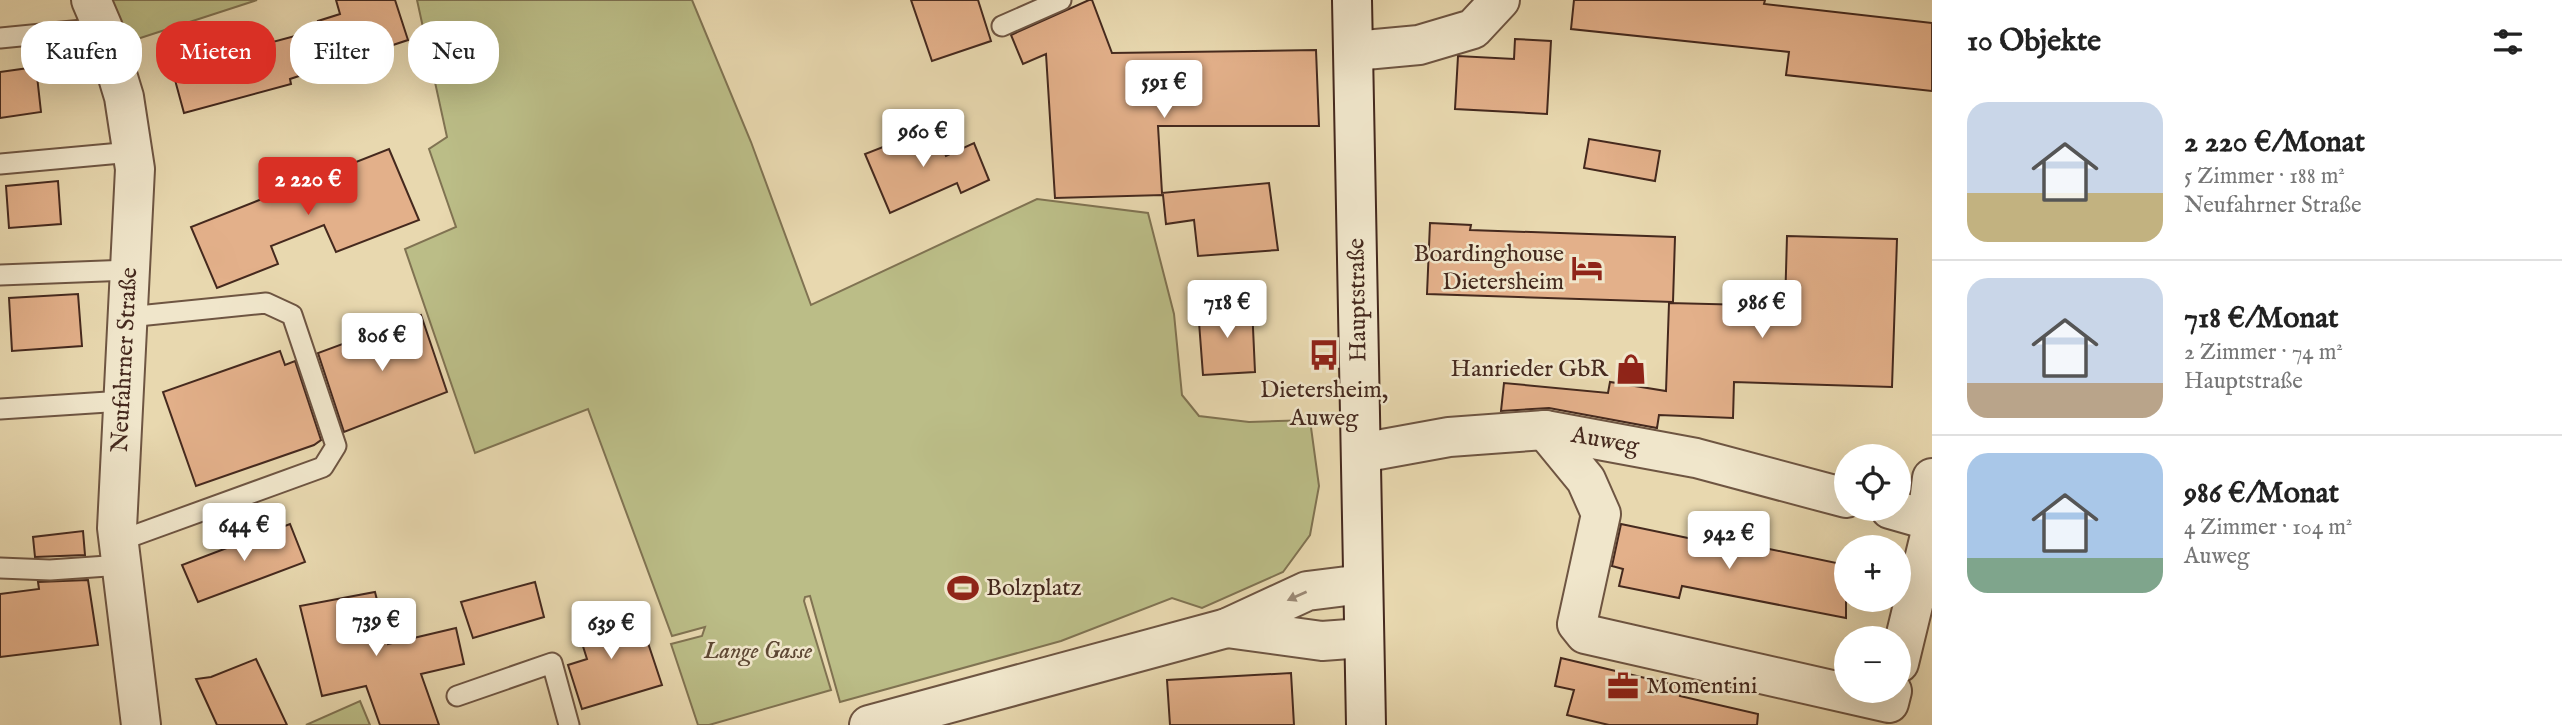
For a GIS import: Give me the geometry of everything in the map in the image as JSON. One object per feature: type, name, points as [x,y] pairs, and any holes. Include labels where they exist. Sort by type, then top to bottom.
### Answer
[{"type":"street","name":"Hauptstraße","points":[[1352,0],[1366,725]]},
{"type":"street","points":[[1353,51],[1419,46],[1474,29],[1500,0]]},
{"type":"street","name":"Neufahrner Straße","points":[[97,14],[124,97],[135,169],[117,528],[141,725]]},
{"type":"street","points":[[1545,429],[1586,480],[1601,514],[1577,624],[1585,634],[1834,691]]},
{"type":"street","name":"Auweg","points":[[1361,453],[1449,437],[1545,429],[1696,458],[1834,495]]},
{"type":"street","points":[[1907,626],[1930,522],[1932,478]]},
{"type":"street","points":[[1911,516],[1930,522]]},
{"type":"street","points":[[869,725],[1227,628],[1307,591],[1363,584]]},
{"type":"street","points":[[1227,628],[1321,641],[1363,638]]},
{"type":"lane","points":[[1002,26],[1061,0]]},
{"type":"lane","points":[[0,38],[97,14]]},
{"type":"lane","points":[[0,164],[132,152]]},
{"type":"lane","points":[[0,275],[130,270]]},
{"type":"lane","points":[[0,568],[50,570],[120,553],[323,467],[336,446],[292,315],[266,303],[128,317]]},
{"type":"lane","points":[[0,409],[123,401]]},
{"type":"lane","points":[[457,696],[552,663],[569,725]]},
{"type":"green space","points":[[107,0],[257,0],[193,21],[156,21],[156,33],[142,37],[142,21],[116,21]]},
{"type":"green space","name":"Lange Gasse","points":[[417,0],[692,0],[751,142],[811,305],[1037,199],[1148,213],[1174,314],[1182,395],[1199,416],[1249,422],[1310,420],[1319,486],[1310,535],[1283,572],[1202,608],[1172,598],[1061,641],[840,702],[810,596],[805,597],[831,690],[709,725],[698,725],[671,644],[702,636],[705,627],[672,636],[588,409],[475,453],[405,249],[456,227],[429,149],[447,137],[435,84],[499,84],[499,21],[422,21]]},
{"type":"green space","points":[[360,701],[370,725],[306,725]]},
{"type":"building","points":[[336,0],[395,0],[408,40],[394,45],[394,21],[318,21],[340,14]]},
{"type":"building","points":[[911,0],[978,0],[991,41],[932,61]]},
{"type":"building","points":[[1092,0],[1112,53],[1316,50],[1319,126],[1158,126],[1162,193],[1269,183],[1278,250],[1198,256],[1194,220],[1166,224],[1163,195],[1055,198],[1046,54],[1023,64],[1011,35]]},
{"type":"building","points":[[1574,0],[1765,0],[1764,4],[1932,23],[1932,91],[1786,75],[1789,52],[1571,29]]},
{"type":"building","points":[[290,37],[291,84],[184,113],[176,84],[276,84],[276,41]]},
{"type":"building","points":[[1515,39],[1551,41],[1547,114],[1455,109],[1458,56],[1514,59]]},
{"type":"building","points":[[21,69],[21,84],[38,84],[41,112],[0,118],[0,72]]},
{"type":"building","points":[[934,127],[946,156],[974,143],[989,180],[961,193],[957,183],[890,213],[865,154]]},
{"type":"building","points":[[1589,139],[1660,151],[1655,181],[1584,168]]},
{"type":"building","points":[[389,149],[419,220],[336,252],[324,225],[271,246],[278,264],[217,288],[191,227]]},
{"type":"building","points":[[58,181],[61,224],[9,228],[6,186]]},
{"type":"building","points":[[1430,223],[1471,225],[1470,230],[1675,237],[1673,302],[1427,294]]},
{"type":"building","points":[[1787,236],[1897,239],[1892,387],[1734,382],[1733,418],[1659,415],[1657,428],[1549,408],[1501,411],[1504,383],[1608,393],[1610,382],[1666,391],[1669,303],[1785,306]]},
{"type":"building","points":[[78,294],[82,346],[12,351],[9,298]]},
{"type":"building","points":[[1252,306],[1255,372],[1203,375],[1198,309]]},
{"type":"building","points":[[421,315],[447,392],[344,432],[318,353]]},
{"type":"building","points":[[280,351],[285,365],[295,361],[321,440],[314,445],[196,486],[163,392]]},
{"type":"building","points":[[290,524],[305,562],[198,602],[182,565]]},
{"type":"building","points":[[1621,524],[1707,542],[1707,539],[1726,543],[1726,540],[1834,562],[1834,612],[1846,612],[1846,618],[1682,586],[1679,598],[1619,586],[1623,569],[1612,566]]},
{"type":"building","points":[[83,531],[85,555],[35,557],[33,537]]},
{"type":"building","points":[[88,580],[98,645],[0,657],[0,594],[39,589],[38,582]]},
{"type":"building","points":[[535,582],[544,617],[473,638],[461,602]]},
{"type":"building","points":[[375,592],[388,644],[456,628],[464,664],[421,674],[439,725],[380,725],[366,686],[322,696],[300,606]]},
{"type":"building","points":[[618,607],[630,645],[647,640],[662,685],[582,709],[568,665],[587,659],[575,621]]},
{"type":"building","points":[[1561,658],[1683,687],[1680,696],[1758,714],[1757,725],[1609,725],[1567,715],[1574,690],[1555,686]]},
{"type":"building","points":[[256,659],[287,725],[217,725],[196,679],[211,677]]},
{"type":"building","points":[[1291,673],[1294,725],[1170,725],[1167,680]]},
{"type":"place","name":"Boardinghouse Dietersheim","points":[[1587,268]]},
{"type":"place","name":"Dietersheim, Auweg","points":[[1324,355]]},
{"type":"place","name":"Hanrieder GbR","points":[[1631,369]]},
{"type":"place","name":"Bolzplatz","points":[[963,588]]},
{"type":"place","name":"Momentini","points":[[1623,686]]}]
